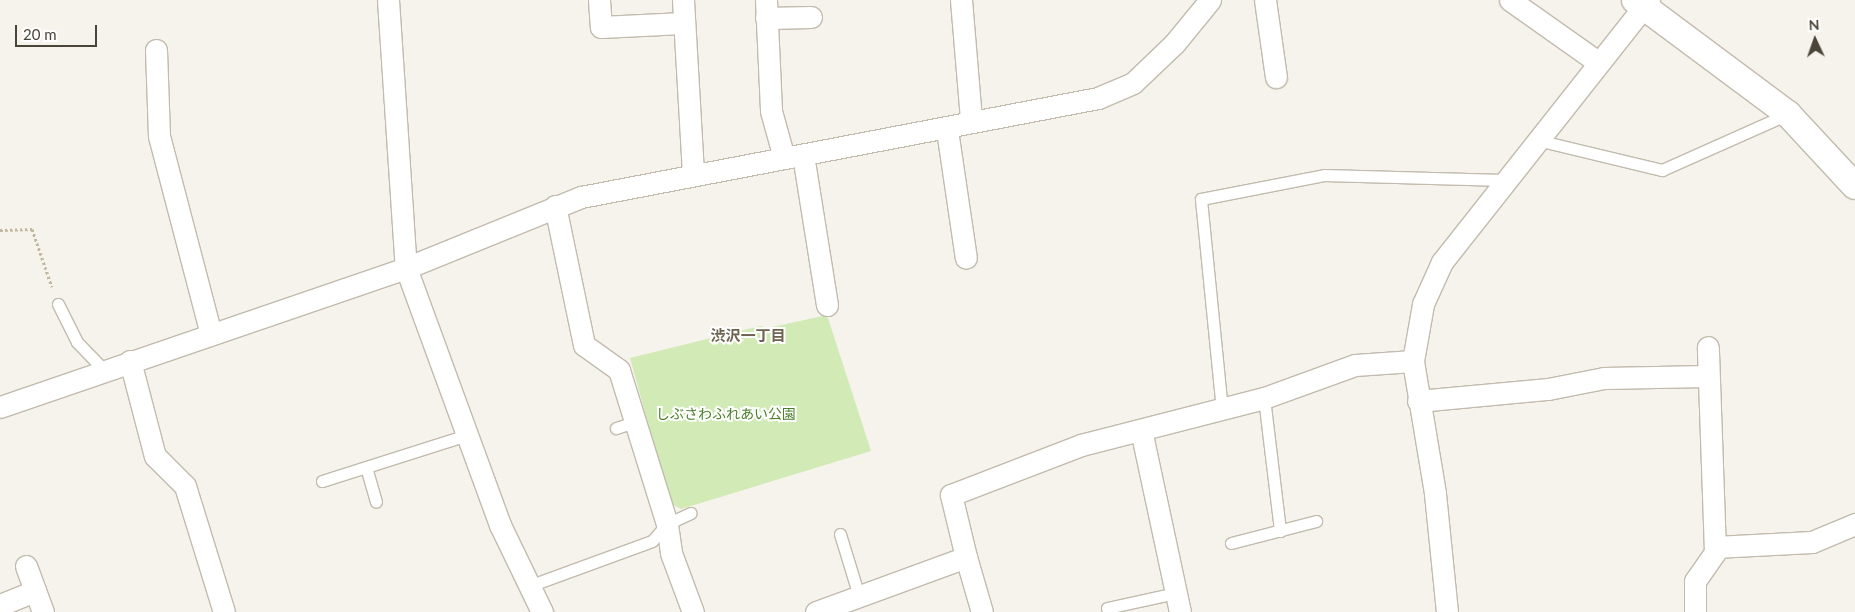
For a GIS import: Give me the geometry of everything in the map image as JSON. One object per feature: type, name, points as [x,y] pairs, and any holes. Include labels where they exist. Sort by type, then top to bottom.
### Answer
[{"type":"street","points":[[388,0],[406,268],[500,525],[542,612]]},
{"type":"street","points":[[599,0],[601,28],[683,23]]},
{"type":"street","points":[[683,0],[693,174]]},
{"type":"street","points":[[961,0],[971,119]]},
{"type":"street","points":[[0,407],[103,369],[130,362],[406,268],[554,206],[693,174],[947,130],[971,119],[1065,107],[1133,83],[1174,44],[1210,0]]},
{"type":"street","points":[[1265,0],[1276,77]]},
{"type":"street","points":[[1510,0],[1598,62]]},
{"type":"street","points":[[1446,612],[1435,493],[1418,401],[1413,361],[1423,304],[1442,262],[1504,180],[1598,62],[1642,2],[1788,114],[1855,186]]},
{"type":"street","points":[[811,17],[766,9],[771,111],[794,157],[827,305]]},
{"type":"street","points":[[156,50],[158,136],[211,334]]},
{"type":"street","points":[[947,130],[966,258]]},
{"type":"street","points":[[554,206],[584,346],[619,370],[625,425],[667,524],[671,553],[693,612]]},
{"type":"street","points":[[1695,612],[1695,581],[1715,547],[1707,376],[1708,347]]},
{"type":"street","points":[[982,612],[951,495],[1081,445],[1264,398],[1355,365],[1413,361]]},
{"type":"street","points":[[130,362],[155,456],[185,486],[224,612]]},
{"type":"street","points":[[1418,401],[1548,389],[1604,378],[1707,376]]},
{"type":"street","points":[[1141,430],[1178,603]]},
{"type":"street","points":[[1715,547],[1812,542],[1855,524]]},
{"type":"street","points":[[822,611],[966,557]]},
{"type":"street","points":[[26,566],[43,612]]},
{"type":"street","points":[[0,605],[35,591]]},
{"type":"lane","points":[[1537,140],[1662,170],[1788,114]]},
{"type":"lane","points":[[1222,410],[1200,199],[1324,175],[1504,180]]},
{"type":"lane","points":[[58,304],[77,342],[103,369]]},
{"type":"lane","points":[[1264,398],[1280,531]]},
{"type":"lane","points":[[322,481],[467,434]]},
{"type":"lane","points":[[366,467],[376,502]]},
{"type":"lane","points":[[529,586],[652,541],[667,524],[691,513]]},
{"type":"lane","points":[[1231,543],[1316,521]]},
{"type":"lane","points":[[840,534],[859,596]]},
{"type":"lane","points":[[1108,608],[1178,603]]},
{"type":"path","points":[[0,230],[32,229],[58,304]]},
{"type":"green space","name":"しぶさわふれあい公園","points":[[827,315],[871,451],[681,509],[670,503],[630,358],[760,326],[768,328]]},
{"type":"district","name":"渋沢一丁目","points":[[748,336]]}]
